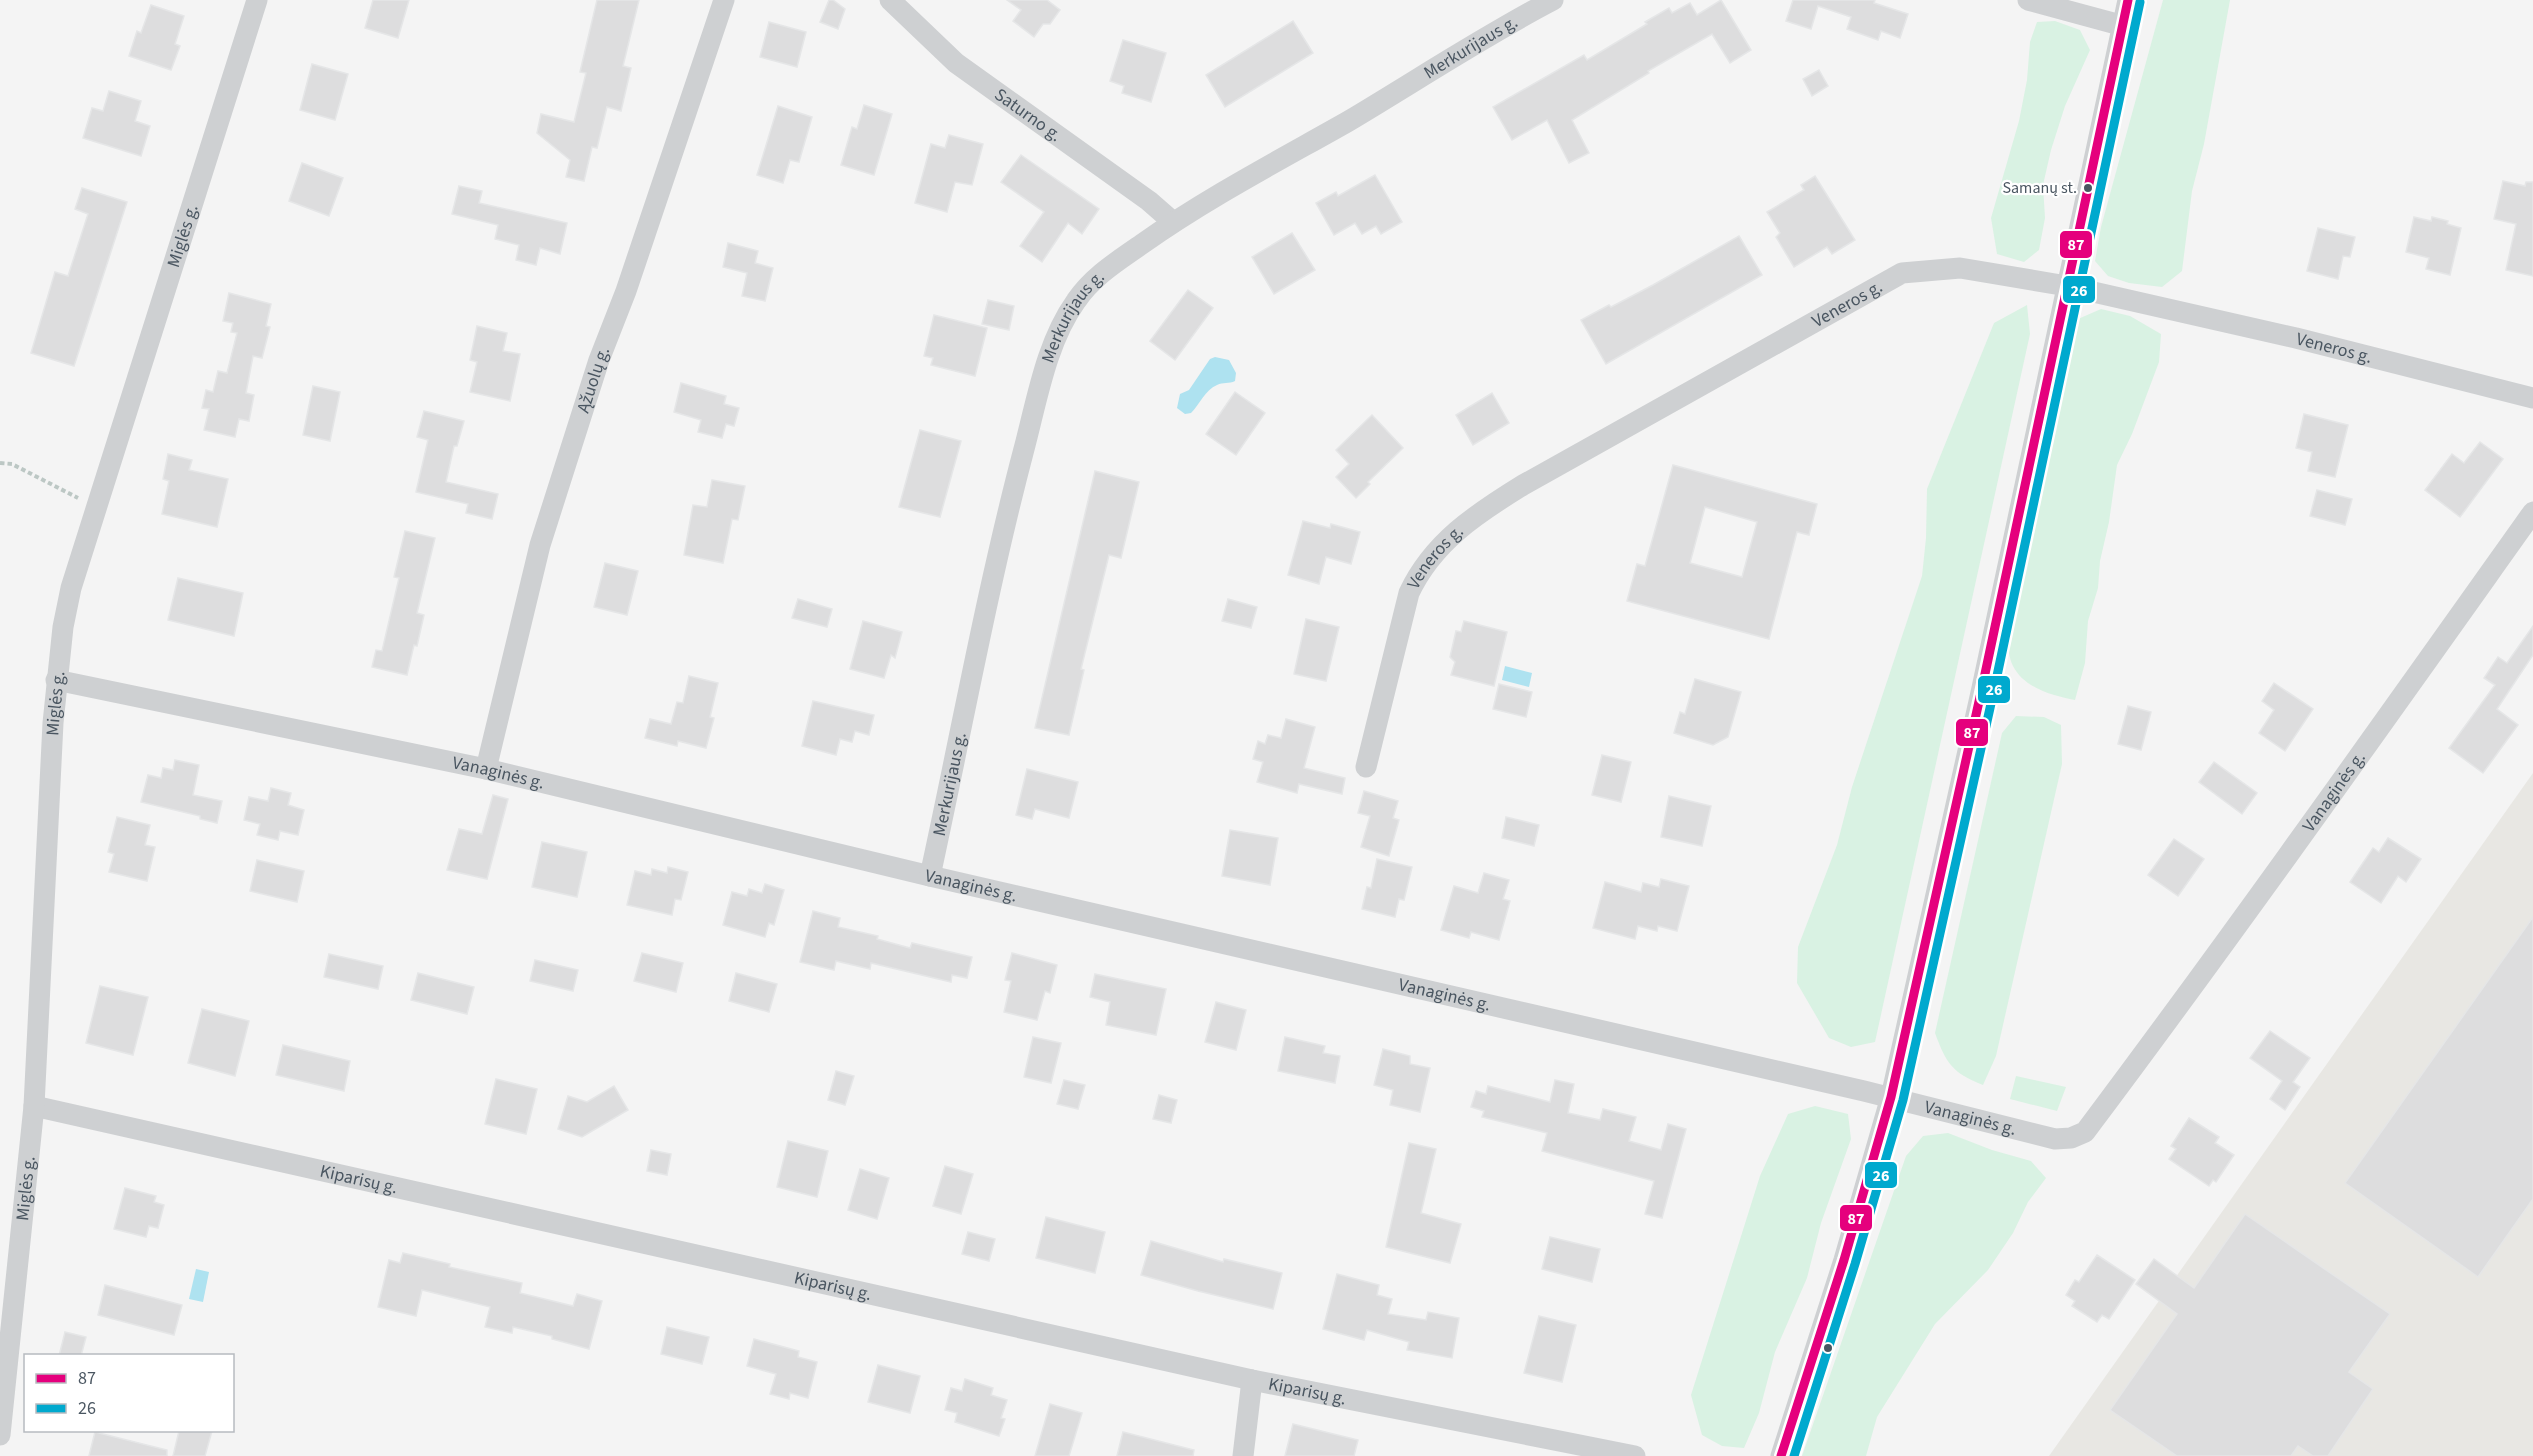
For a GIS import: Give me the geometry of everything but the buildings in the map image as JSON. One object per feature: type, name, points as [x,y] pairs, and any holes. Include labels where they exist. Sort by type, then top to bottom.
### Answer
[{"type":"street","name":"Miglės g.","points":[[0,1435],[34,1106],[56,680],[71,588],[257,0]]},
{"type":"street","name":"Ąžuolų g.","points":[[486,769],[540,545],[599,360],[626,291],[724,0]]},
{"type":"street","name":"Saturno g.","points":[[890,0],[956,63],[1149,201],[1173,222]]},
{"type":"street","name":"Merkurijaus g.","points":[[930,876],[1012,492],[1043,376],[1065,316],[1090,283],[1107,268],[1173,222],[1351,119],[1513,21],[1553,0]]},
{"type":"street","points":[[2028,0],[2124,26]]},
{"type":"street","points":[[1781,1456],[1844,1260],[1891,1097],[1982,688],[2128,0]]},
{"type":"street","name":"Veneros g.","points":[[1366,767],[1409,593],[1418,575],[1445,541],[1488,507],[1523,485],[1902,273],[1960,268],[2067,286],[2296,338],[2533,398]]},
{"type":"street","name":"Vanaginės g.","points":[[56,680],[486,769],[930,876],[1891,1097],[2055,1138],[2071,1138],[2085,1132],[2322,809],[2533,512]]},
{"type":"street","name":"Kiparisų g.","points":[[34,1106],[1252,1380],[1635,1456]]},
{"type":"street","points":[[1243,1456],[1252,1380]]},
{"type":"path","points":[[0,463],[12,464],[70,493],[96,510]]},
{"type":"shaded area","points":[[2533,773],[2533,1456],[2049,1456]]},
{"type":"green space","points":[[2163,0],[2230,0],[2204,144],[2192,191],[2182,271],[2162,287],[2129,283],[2108,276],[2095,261],[2101,227]]},
{"type":"green space","points":[[2055,21],[2080,30],[2090,50],[2065,106],[2051,150],[2043,185],[2045,218],[2039,250],[2024,262],[1997,254],[1991,218],[2019,121],[2027,80],[2030,42],[2037,22]]},
{"type":"green space","points":[[2027,305],[2030,334],[1875,1042],[1851,1047],[1829,1038],[1797,983],[1798,947],[1837,845],[1852,787],[1922,576],[1926,538],[1927,489],[1994,323]]},
{"type":"green space","points":[[2101,309],[2130,316],[2161,334],[2159,362],[2132,434],[2117,465],[2109,522],[2100,561],[2098,588],[2088,621],[2085,663],[2075,700],[2040,690],[2024,680],[2012,663],[2007,638],[2068,355],[2078,319]]},
{"type":"green space","points":[[2016,716],[2044,717],[2061,725],[2062,764],[1996,1056],[1983,1085],[1972,1081],[1952,1066],[1935,1033],[2002,733]]},
{"type":"green space","points":[[2016,1076],[2066,1087],[2057,1111],[2010,1099]]},
{"type":"green space","points":[[1815,1106],[1848,1114],[1851,1139],[1821,1223],[1807,1278],[1775,1352],[1759,1413],[1744,1448],[1722,1446],[1702,1435],[1691,1395],[1760,1176],[1788,1114]]},
{"type":"green space","points":[[1948,1133],[1992,1150],[2031,1161],[2046,1178],[2028,1202],[2013,1233],[1988,1270],[1935,1324],[1877,1417],[1866,1456],[1802,1456],[1906,1156],[1923,1136]]},
{"type":"water","points":[[1215,357],[1229,360],[1236,373],[1235,381],[1213,387],[1191,413],[1185,414],[1177,408],[1180,394],[1189,390],[1210,359]]},
{"type":"water","points":[[1505,666],[1532,673],[1529,687],[1502,680]]},
{"type":"water","points":[[196,1269],[209,1272],[203,1302],[189,1299]]},
{"type":"transit line","name":"87","points":[[1781,1456],[1844,1260],[1891,1097],[1982,688],[2128,0]]},
{"type":"transit line","name":"26","points":[[1794,1456],[1855,1264],[1903,1100],[1994,690],[2140,2]]},
{"type":"place","name":"Samanų st.","points":[[2088,188]]}]
